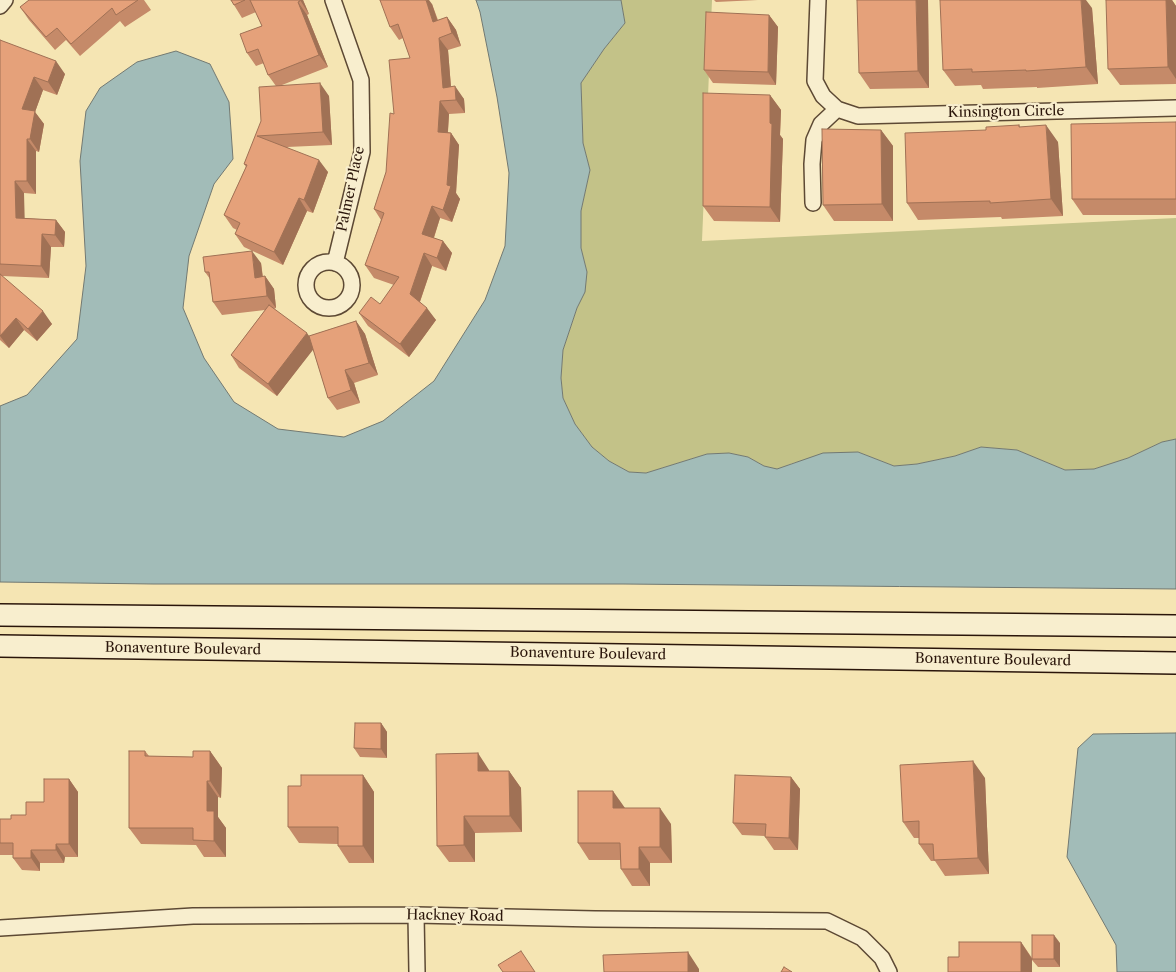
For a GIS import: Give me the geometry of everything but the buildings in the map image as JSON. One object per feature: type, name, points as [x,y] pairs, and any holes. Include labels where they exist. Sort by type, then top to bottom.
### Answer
[{"type":"main road","points":[[0,615],[1176,626]]},
{"type":"main road","name":"Bonaventure Boulevard","points":[[0,646],[1176,663]]},
{"type":"street","points":[[0,6],[5,0]]},
{"type":"street","name":"Palmer Place","points":[[332,0],[361,80],[362,152],[335,262]]},
{"type":"street","name":"Kinsington Circle","points":[[818,0],[815,81],[822,96],[837,109],[858,116],[1176,108]]},
{"type":"street","points":[[813,204],[812,164],[814,140],[821,124],[837,109]]},
{"type":"street","points":[[416,915],[417,972]]},
{"type":"street","name":"Hackney Road","points":[[0,928],[193,916],[416,915],[827,921],[862,938],[882,958],[889,972]]},
{"type":"shaded area","points":[[621,0],[712,0],[702,241],[1176,218],[1176,439],[1162,442],[1128,458],[1094,469],[1065,470],[1017,450],[981,447],[955,456],[917,464],[894,466],[858,452],[793,463],[777,470],[764,466],[748,457],[729,453],[707,454],[646,473],[629,472],[609,461],[592,447],[575,424],[563,398],[561,378],[563,350],[584,292],[587,272],[581,248],[581,211],[590,170],[583,143],[581,83],[604,49],[625,23]]},
{"type":"water","points":[[476,0],[621,0],[625,23],[604,49],[581,83],[583,143],[590,170],[581,211],[581,248],[587,272],[585,292],[577,308],[563,350],[561,378],[563,398],[575,424],[592,447],[609,461],[629,472],[646,473],[707,454],[729,453],[748,457],[764,466],[777,469],[823,453],[858,452],[894,466],[917,464],[955,456],[981,447],[1017,450],[1065,470],[1094,469],[1128,458],[1162,442],[1176,439],[1176,589],[623,584],[153,584],[0,582],[0,406],[27,395],[77,339],[86,266],[80,161],[86,111],[100,88],[137,62],[176,51],[210,64],[229,102],[233,159],[214,184],[189,256],[183,308],[204,358],[234,402],[278,429],[344,437],[383,421],[434,381],[485,300],[505,246],[509,173],[497,97]]},
{"type":"water","points":[[1176,733],[1176,972],[1117,972],[1116,945],[1067,857],[1078,748],[1093,734]]}]
